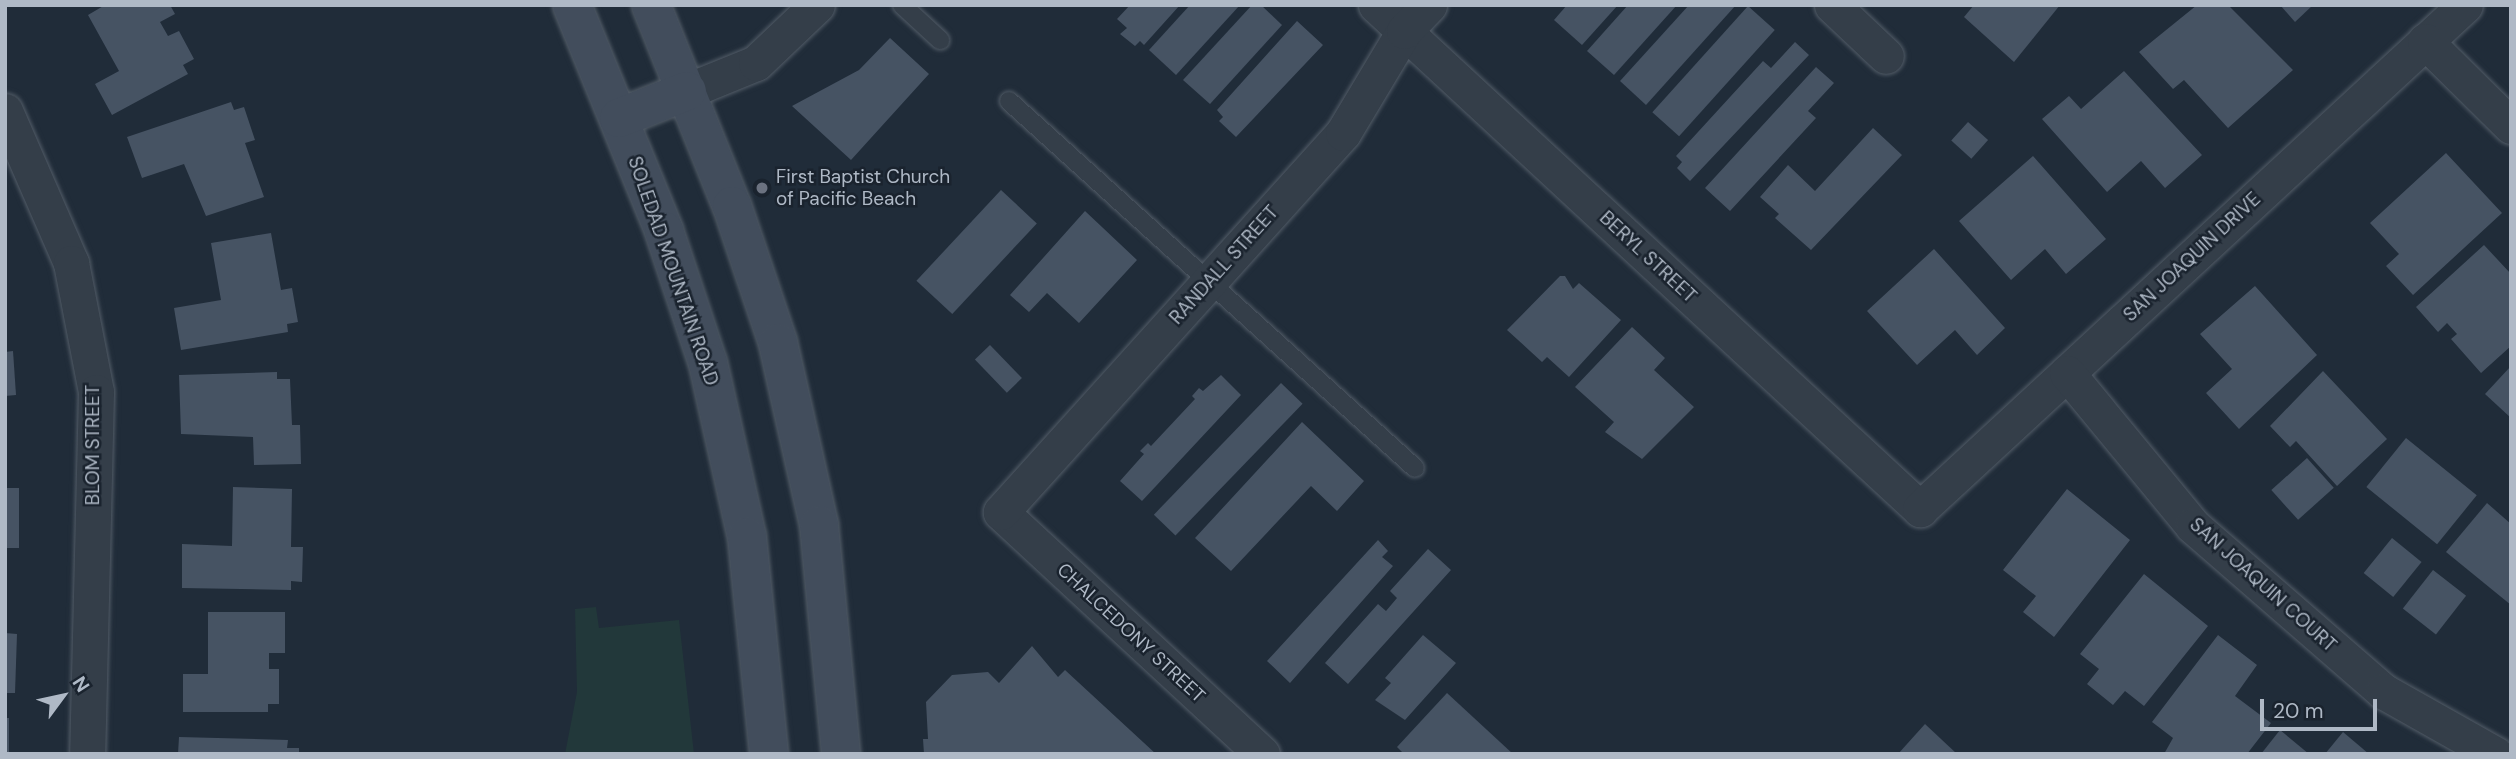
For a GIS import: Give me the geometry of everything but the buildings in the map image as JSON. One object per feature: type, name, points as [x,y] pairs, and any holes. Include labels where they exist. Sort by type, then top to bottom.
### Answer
[{"type":"main road","name":"SOLEDAD MOUNTAIN ROAD","points":[[572,5],[619,118],[708,363],[747,537],[769,754]]},
{"type":"main road","points":[[651,5],[687,91],[778,343],[819,525],[841,754]]},
{"type":"main road","points":[[619,118],[687,91]]},
{"type":"street","points":[[687,91],[756,63],[817,5]]},
{"type":"street","name":"BERYL STREET","points":[[1376,5],[1920,509]]},
{"type":"street","name":"RANDALL STREET","points":[[1001,512],[1343,133],[1404,31],[1429,5]]},
{"type":"street","points":[[1832,5],[1886,56]]},
{"type":"street","name":"SAN JOAQUIN DRIVE","points":[[1920,509],[2465,5]]},
{"type":"street","points":[[2425,41],[2511,126]]},
{"type":"street","name":"BLOM STREET","points":[[5,111],[71,263],[96,392],[87,754]]},
{"type":"street","name":"SAN JOAQUIN COURT","points":[[2067,373],[2193,526],[2383,691],[2495,754]]},
{"type":"street","name":"CHALCEDONY STREET","points":[[1001,512],[1262,754]]},
{"type":"lane","points":[[902,5],[940,40]]},
{"type":"lane","points":[[1009,101],[1207,284],[1415,468]]},
{"type":"green space","points":[[596,607],[599,628],[679,620],[694,754],[565,754],[577,692],[575,609]]},
{"type":"place","name":"First Baptist Church of Pacific Beach","points":[[762,188]]}]
